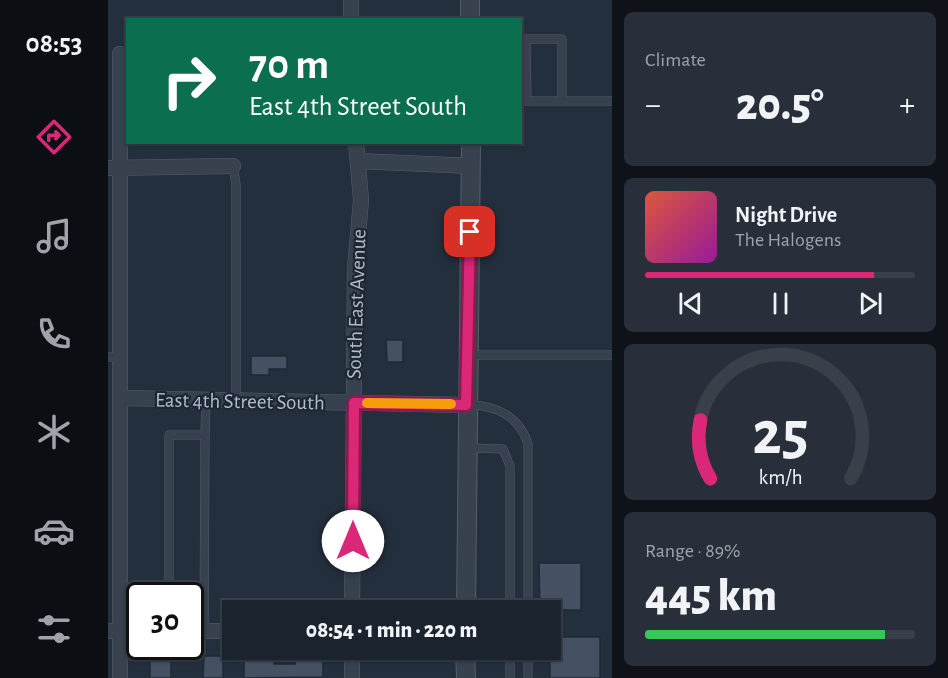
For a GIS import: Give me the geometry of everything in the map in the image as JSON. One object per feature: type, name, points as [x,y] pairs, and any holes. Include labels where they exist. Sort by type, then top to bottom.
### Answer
[{"type":"street","points":[[351,0],[351,18]]},
{"type":"street","points":[[470,0],[470,18]]},
{"type":"street","points":[[120,54],[115,167],[114,357],[114,631],[120,678]]},
{"type":"street","name":"South East Avenue","points":[[352,600],[355,269],[361,200],[356,144]]},
{"type":"street","points":[[466,600],[466,405],[471,144]]},
{"type":"street","points":[[358,161],[471,166]]},
{"type":"street","points":[[115,167],[233,166]]},
{"type":"street","name":"East 4th Street South","points":[[114,398],[466,405]]},
{"type":"street","points":[[204,631],[222,632]]},
{"type":"street","points":[[352,660],[352,678]]},
{"type":"street","points":[[465,660],[466,678]]},
{"type":"lane","points":[[562,101],[562,39],[526,39],[524,101],[562,101],[612,101]]},
{"type":"lane","points":[[233,166],[236,184],[236,400]]},
{"type":"lane","points":[[467,355],[612,356]]},
{"type":"lane","points":[[199,582],[206,400]]},
{"type":"lane","points":[[466,405],[497,408],[518,423],[528,444],[528,600]]},
{"type":"lane","points":[[169,582],[168,435],[205,435]]},
{"type":"lane","points":[[467,448],[503,450],[510,466],[510,600]]},
{"type":"lane","points":[[510,660],[510,678]]},
{"type":"lane","points":[[528,660],[528,678]]},
{"type":"building","points":[[386,340],[403,340],[403,362],[387,362]]},
{"type":"building","points":[[251,356],[287,356],[287,369],[269,369],[269,375],[251,375]]},
{"type":"building","points":[[539,563],[581,563],[581,610],[561,610],[561,600],[540,600]]},
{"type":"building","points":[[561,637],[600,637],[600,678],[550,678],[550,660],[561,660]]},
{"type":"building","points":[[204,656],[222,656],[223,678],[203,678]]},
{"type":"building","points":[[150,660],[171,660],[171,678],[150,678]]},
{"type":"building","points":[[244,660],[274,660],[274,664],[295,664],[295,660],[323,660],[323,677],[244,678]]},
{"type":"slow traffic","points":[[367,403],[451,404]]},
{"type":"route","points":[[353,541],[354,403],[466,405],[470,232]]}]
